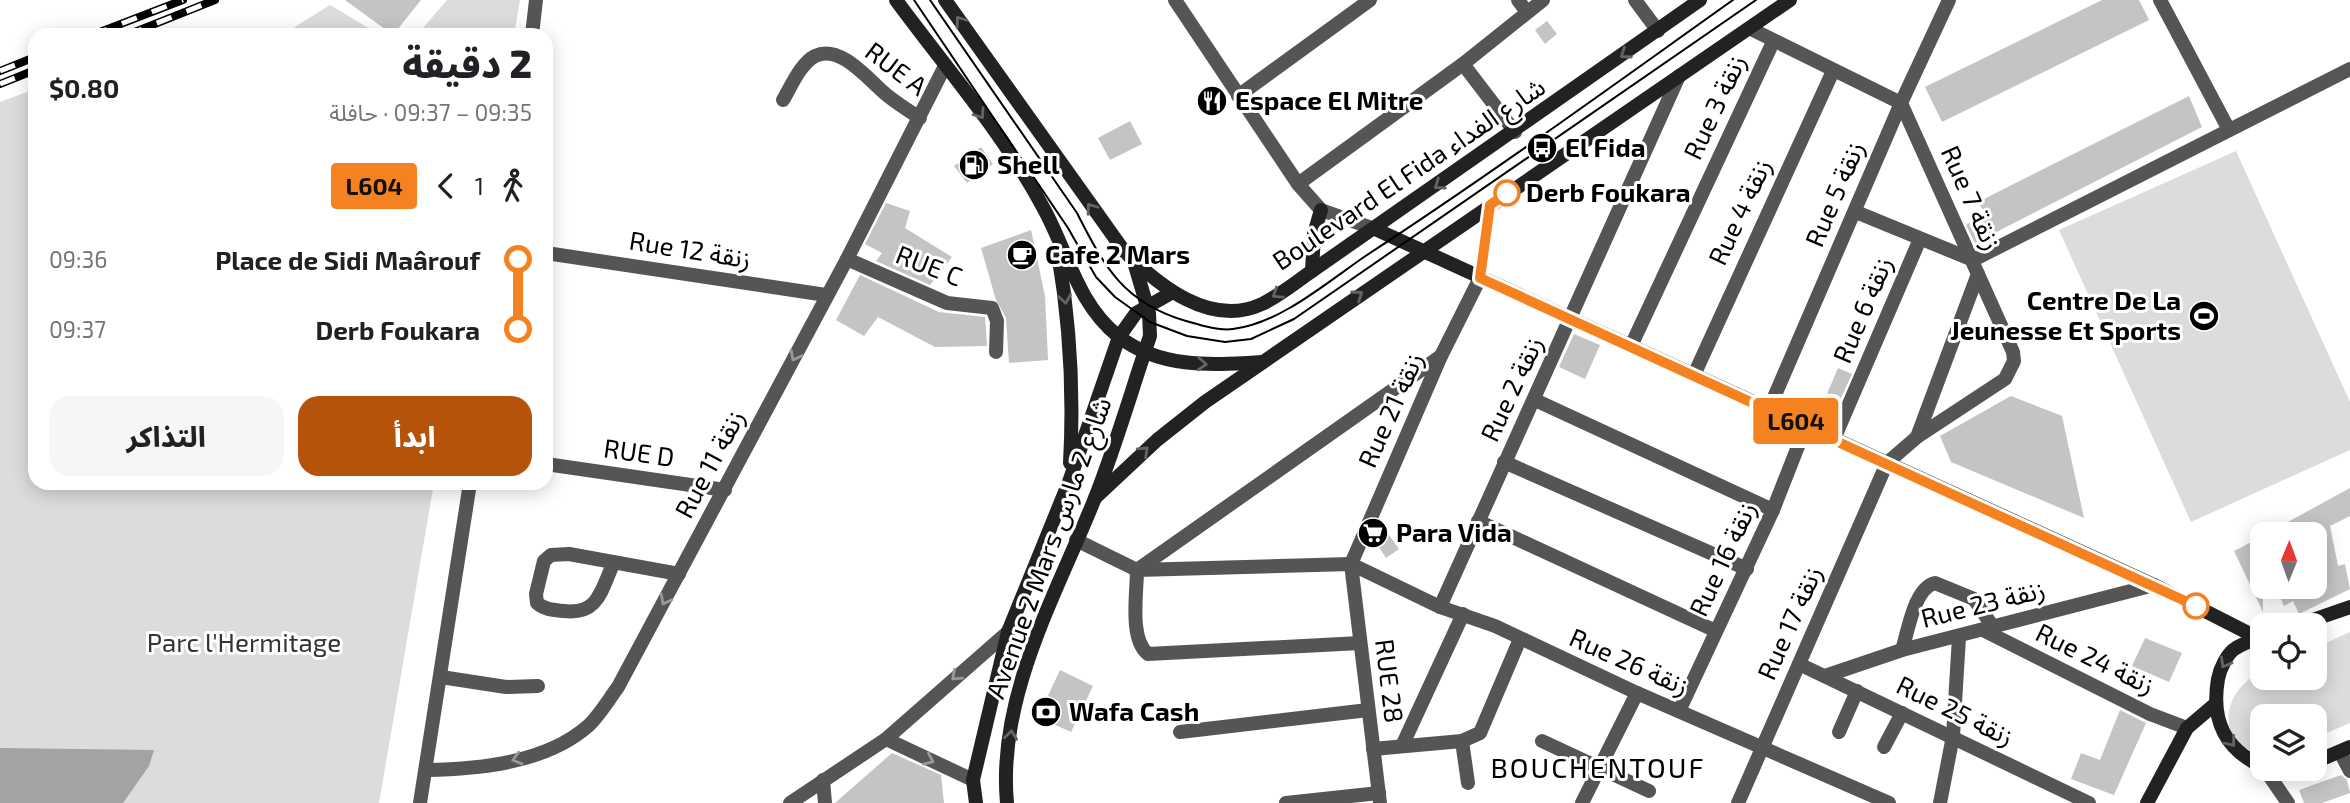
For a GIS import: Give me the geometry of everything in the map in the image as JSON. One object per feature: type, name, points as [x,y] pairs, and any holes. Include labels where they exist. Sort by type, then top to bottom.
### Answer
[{"type":"main road","points":[[896,0],[1009,154],[1045,209],[1082,294],[1097,316],[1119,337],[1144,352],[1196,364],[1262,362]]},
{"type":"main road","points":[[945,0],[1110,234],[1134,261]]},
{"type":"main road","name":"Boulevard El Fida شارع الفداء","points":[[1134,261],[1173,292],[1215,309],[1237,311],[1261,304],[1375,229],[1700,0]]},
{"type":"main road","points":[[1095,498],[1157,440],[1262,362],[1790,0]]},
{"type":"main road","points":[[1480,278],[1490,205]]},
{"type":"main road","points":[[1312,271],[1314,234],[1321,210]]},
{"type":"main road","points":[[1375,229],[2154,585],[2250,633]]},
{"type":"main road","points":[[1054,232],[1067,304],[1070,348],[1073,403],[1069,482]]},
{"type":"main road","name":"Avenue 2 Mars شارع 2 مارس","points":[[1007,803],[1011,727],[1044,619],[1095,498],[1150,335],[1147,306],[1134,261]]},
{"type":"main road","points":[[1119,337],[1125,324],[1147,306],[1173,292]]},
{"type":"main road","name":"Avenue 2 Mars شارع 2 مارس","points":[[975,803],[973,780],[1008,632],[1069,482],[1119,337]]},
{"type":"main road","points":[[2327,615],[2350,607]]},
{"type":"main road","points":[[2250,642],[2235,648],[2227,658],[2219,674],[2214,705],[2219,724],[2232,746],[2250,758]]},
{"type":"main road","points":[[2147,803],[2187,728],[2214,705]]},
{"type":"main road","points":[[2327,757],[2345,750]]},
{"type":"street","points":[[533,28],[536,0]]},
{"type":"street","points":[[1175,0],[1298,184],[1321,210],[1375,229]]},
{"type":"street","points":[[1238,96],[1370,0]]},
{"type":"street","points":[[1298,184],[1464,64],[1522,6],[1543,0]]},
{"type":"street","points":[[1635,0],[1658,31]]},
{"type":"street","name":"Rue 5 زنقة","points":[[1769,409],[1857,212],[1901,103],[1949,0]]},
{"type":"street","points":[[2161,1],[2229,130]]},
{"type":"street","points":[[1751,29],[1901,103]]},
{"type":"street","name":"Rue 3 زنقة","points":[[1631,346],[1773,41]]},
{"type":"street","name":"RUE A","points":[[783,100],[805,65],[816,56],[830,55],[857,68],[920,118]]},
{"type":"street","points":[[1464,64],[1515,132]]},
{"type":"street","name":"Rue 11 زنقة","points":[[426,770],[458,769],[508,762],[553,747],[588,726],[618,687],[847,259],[945,66]]},
{"type":"street","points":[[1888,463],[1917,437],[1975,267],[2229,130],[2350,69]]},
{"type":"street","name":"Rue 4 زنقة","points":[[1694,375],[1833,71]]},
{"type":"street","name":"Rue 2 زنقة","points":[[1440,607],[1679,76]]},
{"type":"street","name":"Rue 7 زنقة","points":[[1901,103],[2013,352],[2014,361],[2005,379],[1917,437]]},
{"type":"street","points":[[1857,212],[1920,239],[1975,267]]},
{"type":"street","name":"Rue 6 زنقة","points":[[1834,439],[1920,239]]},
{"type":"street","name":"Rue 12 زنقة","points":[[553,254],[826,295]]},
{"type":"street","name":"RUE C","points":[[847,259],[947,303],[992,308],[997,321],[996,352]]},
{"type":"street","name":"Rue 21 زنقة","points":[[1350,564],[1441,356],[1480,278]]},
{"type":"street","points":[[1137,570],[1441,356]]},
{"type":"street","points":[[1535,400],[1773,510]]},
{"type":"street","name":"Rue 16 زنقة","points":[[1679,711],[1747,569],[1806,426]]},
{"type":"street","points":[[1504,462],[1747,569]]},
{"type":"street","name":"Rue 17 زنقة","points":[[1738,803],[1888,463]]},
{"type":"street","name":"RUE D","points":[[553,465],[725,490]]},
{"type":"street","points":[[419,803],[469,490]]},
{"type":"street","points":[[1478,522],[1716,631]]},
{"type":"street","points":[[1076,540],[1137,570],[1350,564]]},
{"type":"street","points":[[614,562],[594,604],[588,610],[551,610],[537,603],[536,594],[547,557],[569,554],[614,562],[679,575]]},
{"type":"street","name":"Rue 26 زنقة","points":[[1350,564],[1440,607],[1463,614],[1889,803]]},
{"type":"street","name":"RUE 28","points":[[1350,564],[1379,798]]},
{"type":"street","points":[[1137,570],[1138,635],[1141,648],[1148,654],[1360,643]]},
{"type":"street","name":"Rue 25 زنقة","points":[[1902,650],[1920,595],[1928,584],[1942,583],[1974,598],[1988,629]]},
{"type":"street","name":"Rue 23 زنقة","points":[[1825,676],[1902,650],[2154,585]]},
{"type":"street","points":[[1402,746],[1463,614]]},
{"type":"street","name":"Rue 24 زنقة","points":[[1988,629],[2150,714],[2187,728]]},
{"type":"street","points":[[790,803],[886,739],[1008,632]]},
{"type":"street","points":[[1940,803],[1952,736],[1959,637]]},
{"type":"street","points":[[1373,749],[1462,741],[1480,733],[1488,722],[1520,639]]},
{"type":"street","name":"Rue 25 زنقة","points":[[1799,664],[2090,803]]},
{"type":"street","points":[[441,677],[506,687],[538,686]]},
{"type":"street","points":[[1839,732],[1857,691]]},
{"type":"street","points":[[1582,803],[1637,693]]},
{"type":"street","points":[[1180,732],[1368,710]]},
{"type":"street","points":[[1884,747],[1902,713]]},
{"type":"street","points":[[886,739],[973,780]]},
{"type":"street","points":[[1462,741],[1468,783]]},
{"type":"street","points":[[1542,741],[1649,791]]},
{"type":"street","points":[[2345,750],[2350,771]]},
{"type":"street","points":[[823,780],[825,803]]},
{"type":"street","points":[[2273,781],[2288,803]]},
{"type":"street","points":[[1286,803],[1379,798]]},
{"type":"green space","points":[[447,0],[520,0],[515,28],[423,28]]},
{"type":"green space","points":[[330,5],[368,28],[293,28]]},
{"type":"green space","name":"Parc l'Hermitage","points":[[28,92],[28,490],[433,490],[379,803],[0,803],[0,102]]},
{"type":"green space","name":"Centre De La Jeunesse Et Sports","points":[[2236,151],[2350,402],[2350,450],[2191,522],[2059,230]]},
{"type":"green space","points":[[2350,632],[2350,723],[2327,733],[2327,704],[2250,704],[2250,749],[2236,739],[2228,716],[2231,703],[2250,679],[2250,690],[2327,690],[2327,643]]},
{"type":"shaded area","points":[[0,748],[154,750],[149,766],[123,803],[0,803]]},
{"type":"building","points":[[345,0],[421,0],[399,28],[383,28]]},
{"type":"building","points":[[2102,0],[2139,0],[2149,20],[1942,122],[1925,87]]},
{"type":"building","points":[[1547,21],[1557,34],[1545,44],[1535,30]]},
{"type":"building","points":[[2189,96],[2202,127],[1975,243],[1966,225],[1985,213],[1978,202]]},
{"type":"building","points":[[1130,121],[1142,144],[1110,160],[1098,138]]},
{"type":"building","name":"Shell","points":[[981,147],[993,164],[967,183],[954,166]]},
{"type":"building","points":[[886,203],[910,211],[905,228],[952,257],[930,285],[876,261],[882,253],[865,244]]},
{"type":"building","points":[[1031,230],[1045,296],[1048,360],[1009,363],[1006,318],[996,300],[981,248]]},
{"type":"building","points":[[860,275],[939,312],[985,317],[987,346],[935,347],[878,317],[864,336],[836,320]]},
{"type":"building","points":[[1574,334],[1600,345],[1585,379],[1559,367]]},
{"type":"building","points":[[1838,368],[1852,374],[1840,400],[1827,394]]},
{"type":"building","points":[[2011,396],[2062,416],[2084,518],[1951,462],[1940,436]]},
{"type":"building","points":[[2350,488],[2350,516],[2330,526],[2338,566],[2345,564],[2350,589],[2301,613],[2293,601],[2284,606],[2281,599],[2328,598],[2328,522],[2288,522]]},
{"type":"building","points":[[1380,522],[1399,549],[1386,558],[1373,538]]},
{"type":"building","points":[[2250,543],[2250,585],[2234,551]]},
{"type":"building","points":[[2257,599],[2263,599],[2263,612]]},
{"type":"building","points":[[2145,638],[2182,653],[2169,682],[2132,666]]},
{"type":"building","points":[[1060,670],[1093,686],[1071,732],[1038,717]]},
{"type":"building","points":[[2120,710],[2146,723],[2114,795],[2071,779],[2081,753],[2100,760]]},
{"type":"building","points":[[892,753],[941,775],[944,803],[835,803]]},
{"type":"building","points":[[2341,775],[2347,780],[2350,793],[2322,803],[2304,803],[2299,790]]},
{"type":"tram line","points":[[914,0],[1068,228],[1096,277],[1115,297],[1150,322],[1187,336],[1225,342],[1251,339],[1294,319],[1756,0]]},
{"type":"tram line","points":[[930,0],[1077,213],[1097,251],[1119,281],[1147,304],[1165,313],[1203,326],[1227,329],[1269,319],[1303,300],[1733,0]]},
{"type":"railway","points":[[110,28],[183,0]]},
{"type":"railway","points":[[145,28],[215,0]]},
{"type":"railway","points":[[0,71],[28,60]]},
{"type":"railway","points":[[0,84],[28,73]]},
{"type":"bus line","name":"L604","points":[[1507,193],[1490,205],[1480,278],[2196,606]]},
{"type":"place","name":"Espace El Mitre","points":[[1212,101]]},
{"type":"place","name":"El Fida","points":[[1542,148]]},
{"type":"place","name":"Shell","points":[[974,165]]},
{"type":"place","name":"Derb Foukara","points":[[1507,193]]},
{"type":"place","name":"Cafe 2 Mars","points":[[1022,255]]},
{"type":"place","name":"Centre De La Jeunesse Et Sports","points":[[2204,316]]},
{"type":"place","name":"Para Vida","points":[[1373,533]]},
{"type":"place","name":"Wafa Cash","points":[[1046,712]]},
{"type":"district","name":"BOUCHENTOUF","points":[[1598,768]]}]
